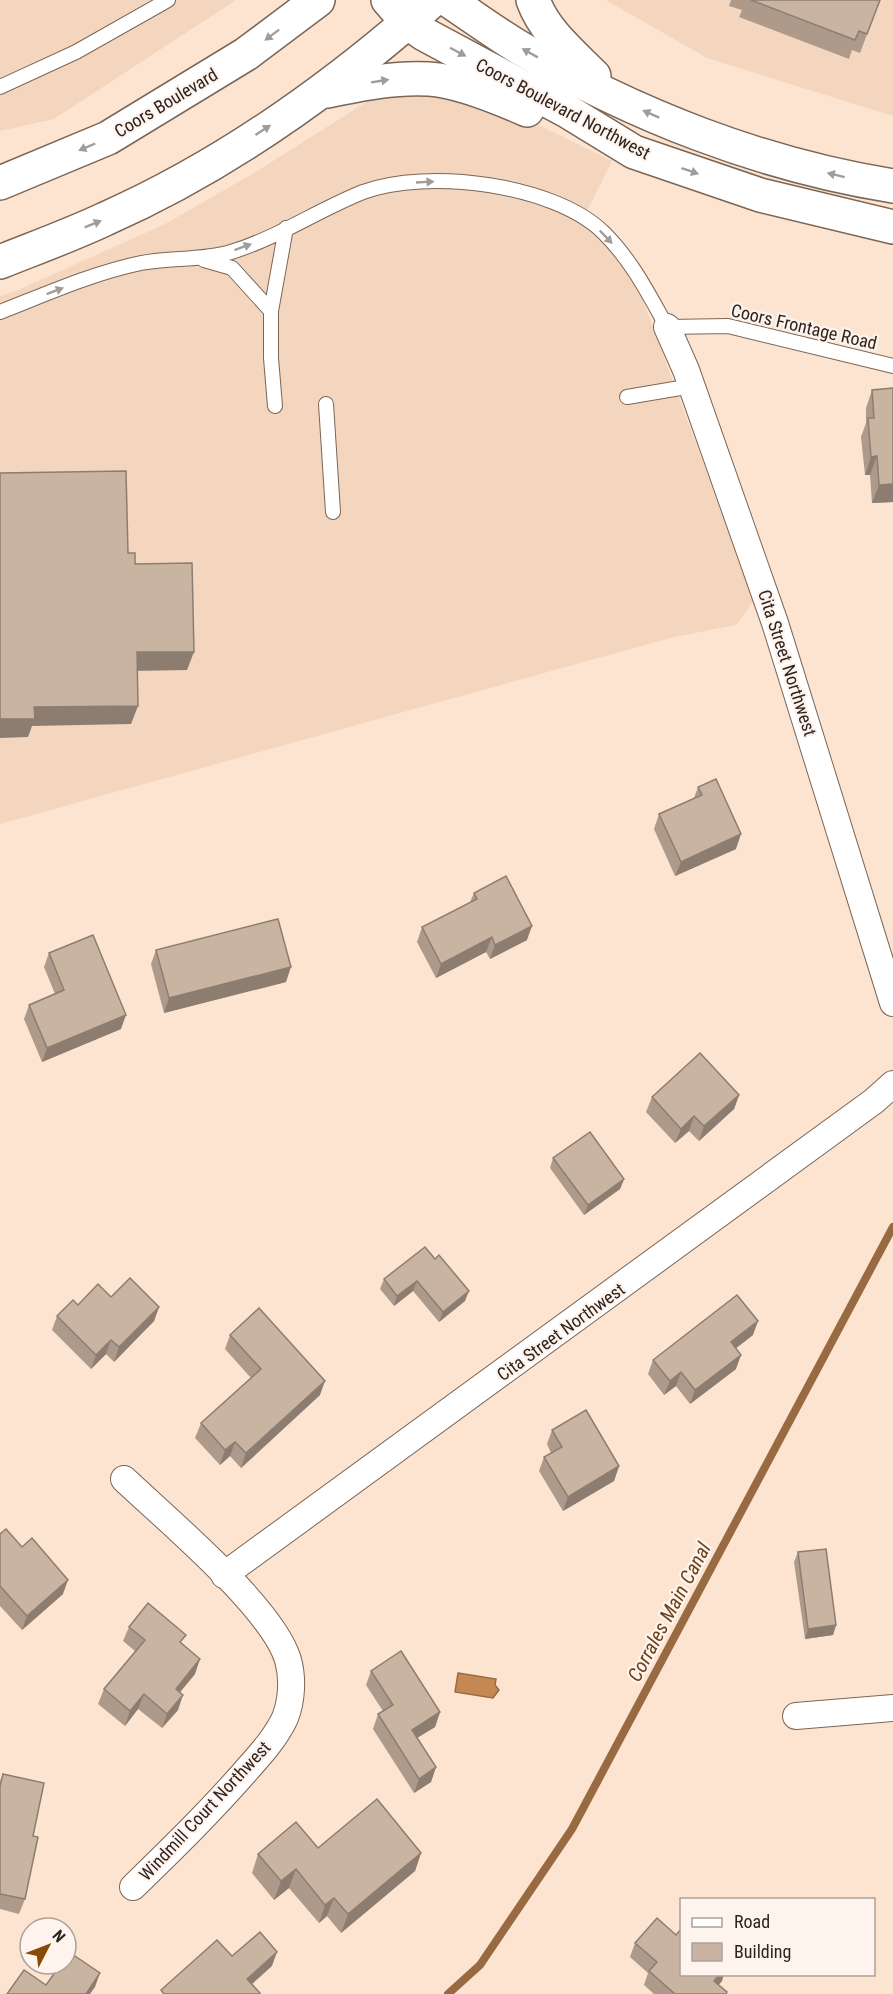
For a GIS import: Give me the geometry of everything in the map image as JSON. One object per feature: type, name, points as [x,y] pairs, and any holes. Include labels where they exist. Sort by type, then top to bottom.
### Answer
[{"type":"main road","name":"Coors Boulevard","points":[[0,183],[108,138],[246,54],[318,0]]},
{"type":"main road","points":[[0,262],[107,219],[209,165],[322,92],[398,11],[433,0]]},
{"type":"main road","name":"Coors Boulevard Northwest","points":[[448,0],[519,47],[620,100],[767,157],[854,180],[893,186]]},
{"type":"main road","points":[[533,0],[537,13],[559,42],[620,100]]},
{"type":"main road","name":"Coors Boulevard Northwest","points":[[398,11],[424,34],[567,111],[634,152],[760,195],[893,227]]},
{"type":"main road","points":[[322,92],[390,80],[432,79],[498,97],[634,152]]},
{"type":"street","name":"Cita Street Northwest","points":[[667,327],[692,386],[775,623],[893,1003]]},
{"type":"street","name":"Cita Street Northwest","points":[[225,1575],[600,1303],[874,1101],[893,1084]]},
{"type":"street","name":"Windmill Court Northwest","points":[[124,1479],[225,1575],[262,1616],[288,1659],[291,1678],[288,1708],[274,1737],[210,1810],[133,1887]]},
{"type":"street","points":[[796,1716],[893,1708]]},
{"type":"lane","points":[[0,87],[76,52],[168,0]]},
{"type":"lane","points":[[0,312],[91,277],[143,263],[201,259],[265,240],[366,191],[410,182],[463,180],[515,189],[571,211],[603,232],[636,270],[667,327]]},
{"type":"lane","points":[[275,406],[271,358],[271,311],[286,228]]},
{"type":"lane","points":[[201,259],[232,268],[271,311]]},
{"type":"lane","name":"Coors Frontage Road","points":[[667,327],[728,326],[893,366]]},
{"type":"lane","points":[[627,397],[692,386]]},
{"type":"lane","points":[[326,404],[333,512]]},
{"type":"shaded area","points":[[0,0],[236,0],[54,119],[0,131]]},
{"type":"shaded area","points":[[606,0],[893,0],[893,116],[707,58]]},
{"type":"shaded area","points":[[402,90],[506,109],[612,161],[581,223],[596,233],[635,279],[754,600],[736,625],[674,637],[0,824],[0,296],[16,291],[165,224],[254,173],[371,99]]},
{"type":"shaded area","points":[[458,1673],[496,1679],[495,1685],[499,1690],[493,1698],[455,1692]]},
{"type":"building","points":[[751,0],[880,0],[867,34],[859,31],[855,40]]},
{"type":"building","points":[[893,388],[893,484],[879,485],[877,456],[871,457],[868,418],[874,418],[872,390]]},
{"type":"building","points":[[126,471],[128,553],[135,553],[135,564],[192,563],[194,652],[137,652],[138,706],[34,707],[35,719],[0,719],[0,473]]},
{"type":"building","points":[[716,779],[741,834],[681,862],[659,814],[702,795],[698,787]]},
{"type":"building","points":[[506,876],[532,926],[495,945],[492,937],[441,964],[422,927],[477,899],[474,893]]},
{"type":"building","points":[[278,919],[291,967],[169,998],[156,950]]},
{"type":"building","points":[[93,935],[126,1015],[47,1048],[29,1005],[64,990],[49,953]]},
{"type":"building","points":[[700,1053],[739,1095],[704,1126],[694,1116],[681,1129],[652,1097]]},
{"type":"building","points":[[590,1132],[624,1179],[588,1205],[553,1158]]},
{"type":"building","points":[[425,1247],[435,1259],[439,1255],[469,1291],[443,1312],[417,1281],[397,1296],[384,1279]]},
{"type":"building","points":[[130,1278],[159,1307],[119,1347],[111,1340],[96,1355],[57,1316],[73,1300],[78,1305],[98,1284],[111,1297]]},
{"type":"building","points":[[737,1295],[758,1321],[731,1342],[741,1355],[695,1390],[681,1372],[670,1381],[653,1360]]},
{"type":"building","points":[[259,1308],[325,1381],[246,1453],[235,1442],[225,1450],[201,1423],[261,1369],[230,1335]]},
{"type":"building","points":[[586,1410],[619,1466],[568,1497],[544,1457],[562,1447],[552,1430]]},
{"type":"building","points":[[6,1529],[22,1547],[32,1538],[68,1580],[27,1616],[0,1586],[0,1534]]},
{"type":"building","points":[[826,1549],[836,1625],[808,1629],[798,1552]]},
{"type":"building","points":[[148,1603],[186,1635],[180,1642],[200,1659],[176,1689],[183,1695],[167,1714],[144,1694],[130,1711],[104,1689],[145,1640],[129,1627]]},
{"type":"building","points":[[401,1651],[440,1712],[412,1730],[436,1767],[419,1779],[378,1714],[393,1705],[371,1671]]},
{"type":"building","points":[[3,1774],[44,1783],[33,1836],[38,1837],[25,1899],[0,1894],[0,1786]]},
{"type":"building","points":[[377,1799],[421,1853],[348,1914],[334,1898],[325,1905],[296,1869],[281,1881],[258,1854],[296,1822],[318,1848]]},
{"type":"building","points":[[657,1918],[676,1935],[680,1930],[680,1976],[718,1976],[714,1981],[727,1992],[726,1994],[675,1994],[649,1971],[657,1962],[635,1943]]},
{"type":"building","points":[[260,1932],[277,1952],[247,1979],[259,1994],[164,1994],[161,1990],[217,1940],[232,1956]]},
{"type":"building","points":[[78,1958],[100,1973],[86,1994],[7,1994],[20,1976],[33,1976],[46,1985],[52,1976],[78,1976]]},
{"type":"waterway","name":"Corrales Main Canal","points":[[448,1994],[480,1965],[572,1829],[893,1227]]}]
